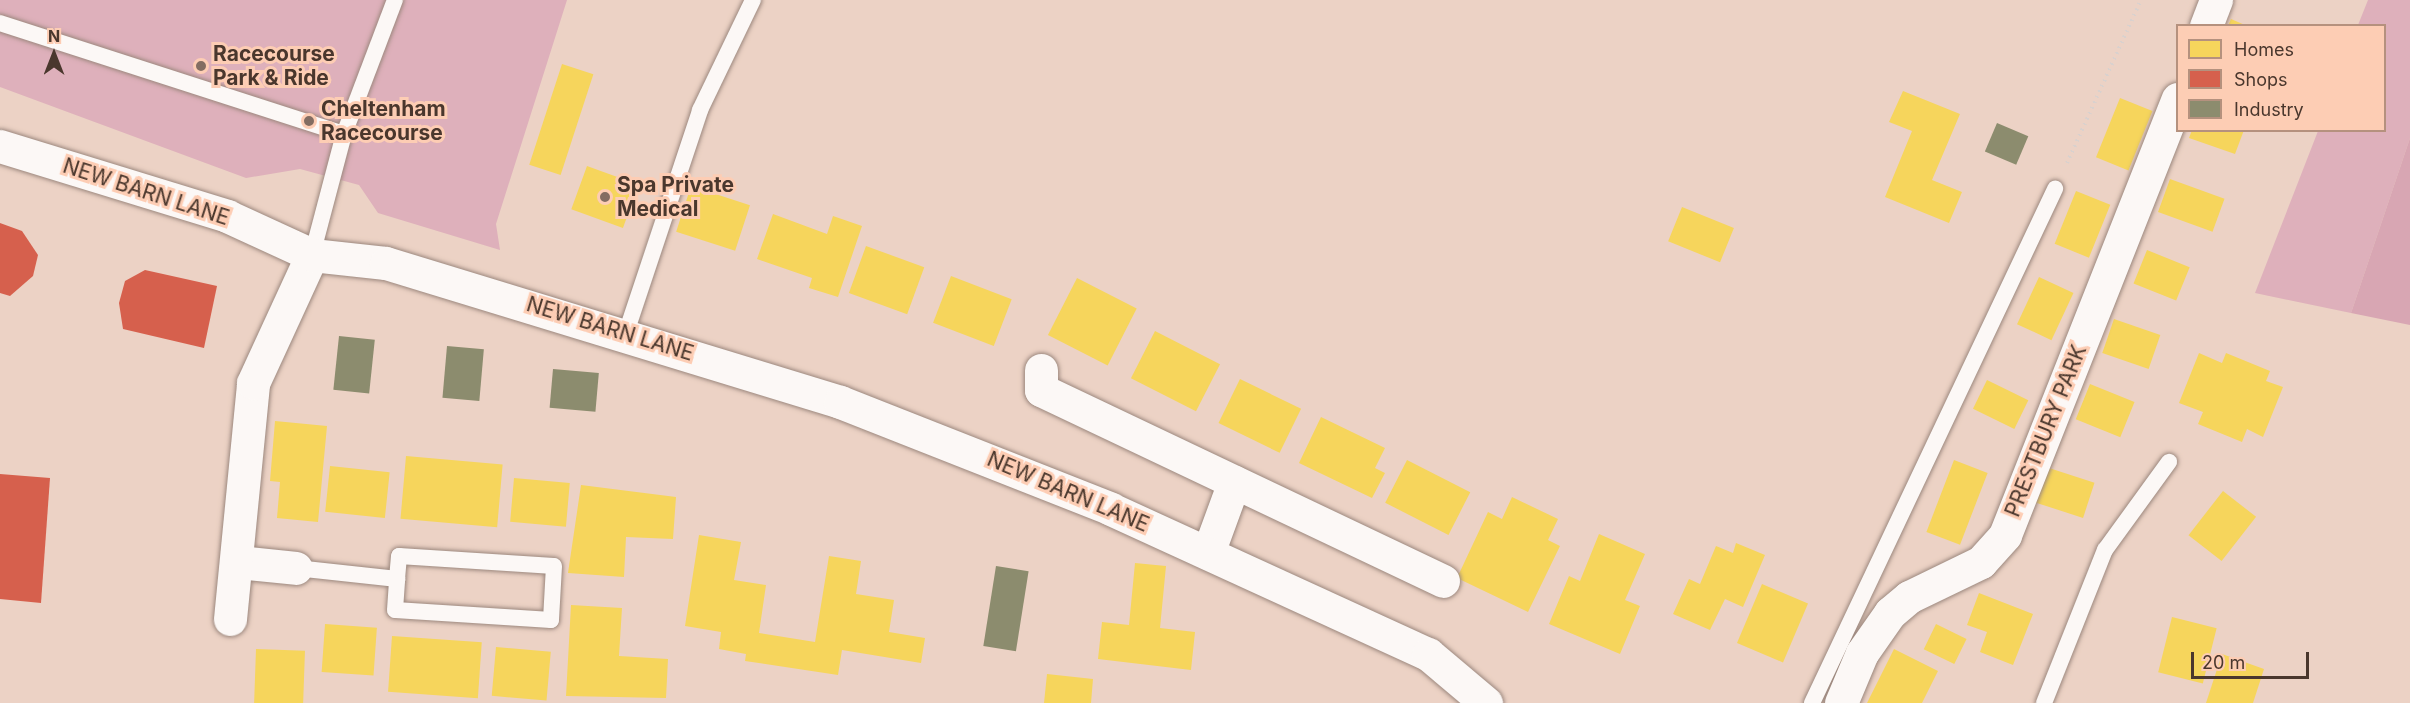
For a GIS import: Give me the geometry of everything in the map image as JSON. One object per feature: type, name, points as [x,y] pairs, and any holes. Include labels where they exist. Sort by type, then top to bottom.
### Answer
[{"type":"street","points":[[2207,24],[2216,0]]},
{"type":"street","name":"PRESTBURY PARK","points":[[1841,703],[1862,653],[1890,613],[1909,597],[1981,562],[2005,535],[2176,104]]},
{"type":"street","name":"NEW BARN LANE","points":[[0,146],[227,216],[312,255],[386,262],[626,333],[840,402],[986,457],[1208,553],[1428,654],[1486,703]]},
{"type":"street","points":[[230,619],[238,562],[253,383],[312,255]]},
{"type":"street","points":[[1041,370],[1041,390],[1443,581]]},
{"type":"street","points":[[1208,553],[1234,482]]},
{"type":"street","points":[[238,562],[296,568]]},
{"type":"lane","points":[[312,255],[344,134],[395,0]]},
{"type":"lane","points":[[626,333],[700,110],[753,0]]},
{"type":"lane","points":[[0,23],[344,134]]},
{"type":"lane","points":[[1812,703],[2055,189]]},
{"type":"lane","points":[[2044,703],[2105,550],[2169,462]]},
{"type":"lane","points":[[399,556],[554,566],[551,620],[395,610],[397,579],[399,556]]},
{"type":"lane","points":[[296,568],[397,579]]},
{"type":"path","points":[[2055,189],[2140,0]]},
{"type":"shaded area","name":"Cheltenham Racecourse","points":[[0,0],[567,0],[496,224],[500,250],[378,213],[359,185],[300,169],[246,178],[0,87]]},
{"type":"shaded area","points":[[2368,0],[2410,0],[2410,138],[2351,313],[2255,293],[2318,132],[2386,132],[2386,24],[2358,24]]},
{"type":"shaded area","points":[[2410,138],[2410,325],[2351,313]]},
{"type":"building: Homes","points":[[2231,19],[2243,24],[2229,24]]},
{"type":"building: Homes","points":[[562,64],[593,74],[561,175],[529,165]]},
{"type":"building: Homes","points":[[1903,91],[1960,114],[1932,180],[1962,192],[1949,223],[1885,197],[1912,131],[1889,122]]},
{"type":"building: Homes","points":[[2120,98],[2152,111],[2128,170],[2096,157]]},
{"type":"building: Homes","points":[[2191,132],[2243,132],[2235,154],[2189,138]]},
{"type":"building: Homes","name":"Spa Private Medical","points":[[587,166],[639,185],[623,228],[571,209]]},
{"type":"building: Homes","points":[[2170,179],[2225,199],[2213,232],[2158,212]]},
{"type":"building: Homes","points":[[691,186],[750,205],[735,251],[676,232]]},
{"type":"building: Homes","points":[[2076,191],[2110,205],[2089,258],[2055,244]]},
{"type":"building: Homes","points":[[1682,207],[1734,228],[1720,262],[1668,241]]},
{"type":"building: Homes","points":[[773,214],[827,234],[833,216],[862,226],[838,297],[809,288],[812,278],[757,259]]},
{"type":"building: Homes","points":[[866,246],[924,267],[907,314],[849,293]]},
{"type":"building: Homes","points":[[2147,250],[2190,267],[2176,301],[2134,283]]},
{"type":"building: Homes","points":[[951,276],[1012,299],[994,346],[933,323]]},
{"type":"building: Homes","points":[[2039,277],[2073,293],[2051,340],[2017,324]]},
{"type":"building: Homes","points":[[1077,278],[1137,308],[1108,365],[1048,335]]},
{"type":"building: Homes","points":[[2114,319],[2160,335],[2149,369],[2102,353]]},
{"type":"building: Homes","points":[[1155,331],[1220,364],[1196,411],[1131,378]]},
{"type":"building: Homes","points":[[2199,353],[2222,363],[2226,353],[2270,371],[2266,381],[2283,387],[2263,437],[2247,429],[2242,442],[2198,424],[2203,412],[2179,403]]},
{"type":"building: Homes","points":[[1240,379],[1301,409],[1280,453],[1219,423]]},
{"type":"building: Homes","points":[[1987,380],[2028,400],[2014,429],[1973,409]]},
{"type":"building: Homes","points":[[2090,384],[2135,402],[2120,437],[2076,419]]},
{"type":"building: Homes","points":[[1321,417],[1385,448],[1375,468],[1385,473],[1372,498],[1299,463]]},
{"type":"building: Homes","points":[[275,421],[327,426],[318,522],[277,518],[280,482],[270,481]]},
{"type":"building: Homes","points":[[406,456],[503,464],[497,527],[401,519]]},
{"type":"building: Homes","points":[[1407,460],[1470,492],[1448,535],[1385,503]]},
{"type":"building: Homes","points":[[1954,460],[1988,473],[1960,545],[1926,532]]},
{"type":"building: Homes","points":[[330,466],[390,472],[385,518],[325,512]]},
{"type":"building: Homes","points":[[2046,467],[2095,483],[2083,518],[2035,502]]},
{"type":"building: Homes","points":[[514,478],[570,483],[566,527],[510,522]]},
{"type":"building: Homes","points":[[581,485],[676,497],[673,539],[626,537],[624,577],[568,573]]},
{"type":"building: Homes","points":[[2223,491],[2256,517],[2222,561],[2189,535]]},
{"type":"building: Homes","points":[[1512,497],[1558,519],[1548,540],[1560,546],[1528,612],[1457,578],[1488,512],[1502,519]]},
{"type":"building: Homes","points":[[1599,534],[1645,554],[1625,600],[1640,606],[1620,654],[1549,624],[1569,576],[1580,581]]},
{"type":"building: Homes","points":[[699,535],[741,542],[734,580],[766,585],[759,633],[815,642],[829,556],[861,561],[856,594],[894,600],[889,632],[925,638],[921,663],[842,650],[838,675],[745,661],[746,654],[719,649],[721,632],[685,626]]},
{"type":"building: Homes","points":[[1736,543],[1765,555],[1743,607],[1725,599],[1710,630],[1673,614],[1689,579],[1700,584],[1716,546],[1733,553]]},
{"type":"building: Homes","points":[[1135,563],[1166,566],[1160,628],[1195,632],[1191,670],[1098,659],[1102,622],[1129,625]]},
{"type":"building: Homes","points":[[1762,584],[1808,604],[1783,662],[1737,643]]},
{"type":"building: Homes","points":[[1979,593],[2033,614],[2013,665],[1980,652],[1987,632],[1967,625]]},
{"type":"building: Homes","points":[[571,605],[622,608],[619,656],[668,659],[666,698],[566,696]]},
{"type":"building: Homes","points":[[2172,617],[2217,628],[2203,683],[2158,672]]},
{"type":"building: Homes","points":[[325,624],[377,628],[374,676],[322,672]]},
{"type":"building: Homes","points":[[1936,624],[1967,639],[1954,664],[1924,649]]},
{"type":"building: Homes","points":[[392,636],[482,642],[478,698],[388,692]]},
{"type":"building: Homes","points":[[496,647],[551,652],[547,701],[492,696]]},
{"type":"building: Homes","points":[[256,649],[305,651],[303,703],[254,703]]},
{"type":"building: Homes","points":[[1894,649],[1938,671],[1922,703],[1867,703]]},
{"type":"building: Homes","points":[[2222,654],[2264,669],[2253,703],[2206,703]]},
{"type":"building: Homes","points":[[1047,674],[1093,679],[1091,703],[1044,703]]},
{"type":"building: Shops","points":[[0,223],[22,231],[38,255],[33,276],[10,296],[0,293]]},
{"type":"building: Shops","points":[[145,270],[217,286],[204,348],[123,329],[119,303],[125,281]]},
{"type":"building: Shops","points":[[0,474],[50,478],[41,603],[0,599]]},
{"type":"building: Industry","points":[[1997,123],[2028,136],[2016,165],[1985,152]]},
{"type":"building: Industry","points":[[339,336],[375,340],[369,393],[333,390]]},
{"type":"building: Industry","points":[[447,346],[484,349],[479,401],[442,398]]},
{"type":"building: Industry","points":[[553,369],[599,373],[595,412],[550,408]]},
{"type":"building: Industry","points":[[996,566],[1029,571],[1016,651],[983,646]]},
{"type":"place","name":"Racecourse Park & Ride","points":[[201,66]]},
{"type":"place","name":"Cheltenham Racecourse","points":[[309,121]]},
{"type":"place","name":"Spa Private Medical","points":[[605,197]]}]
